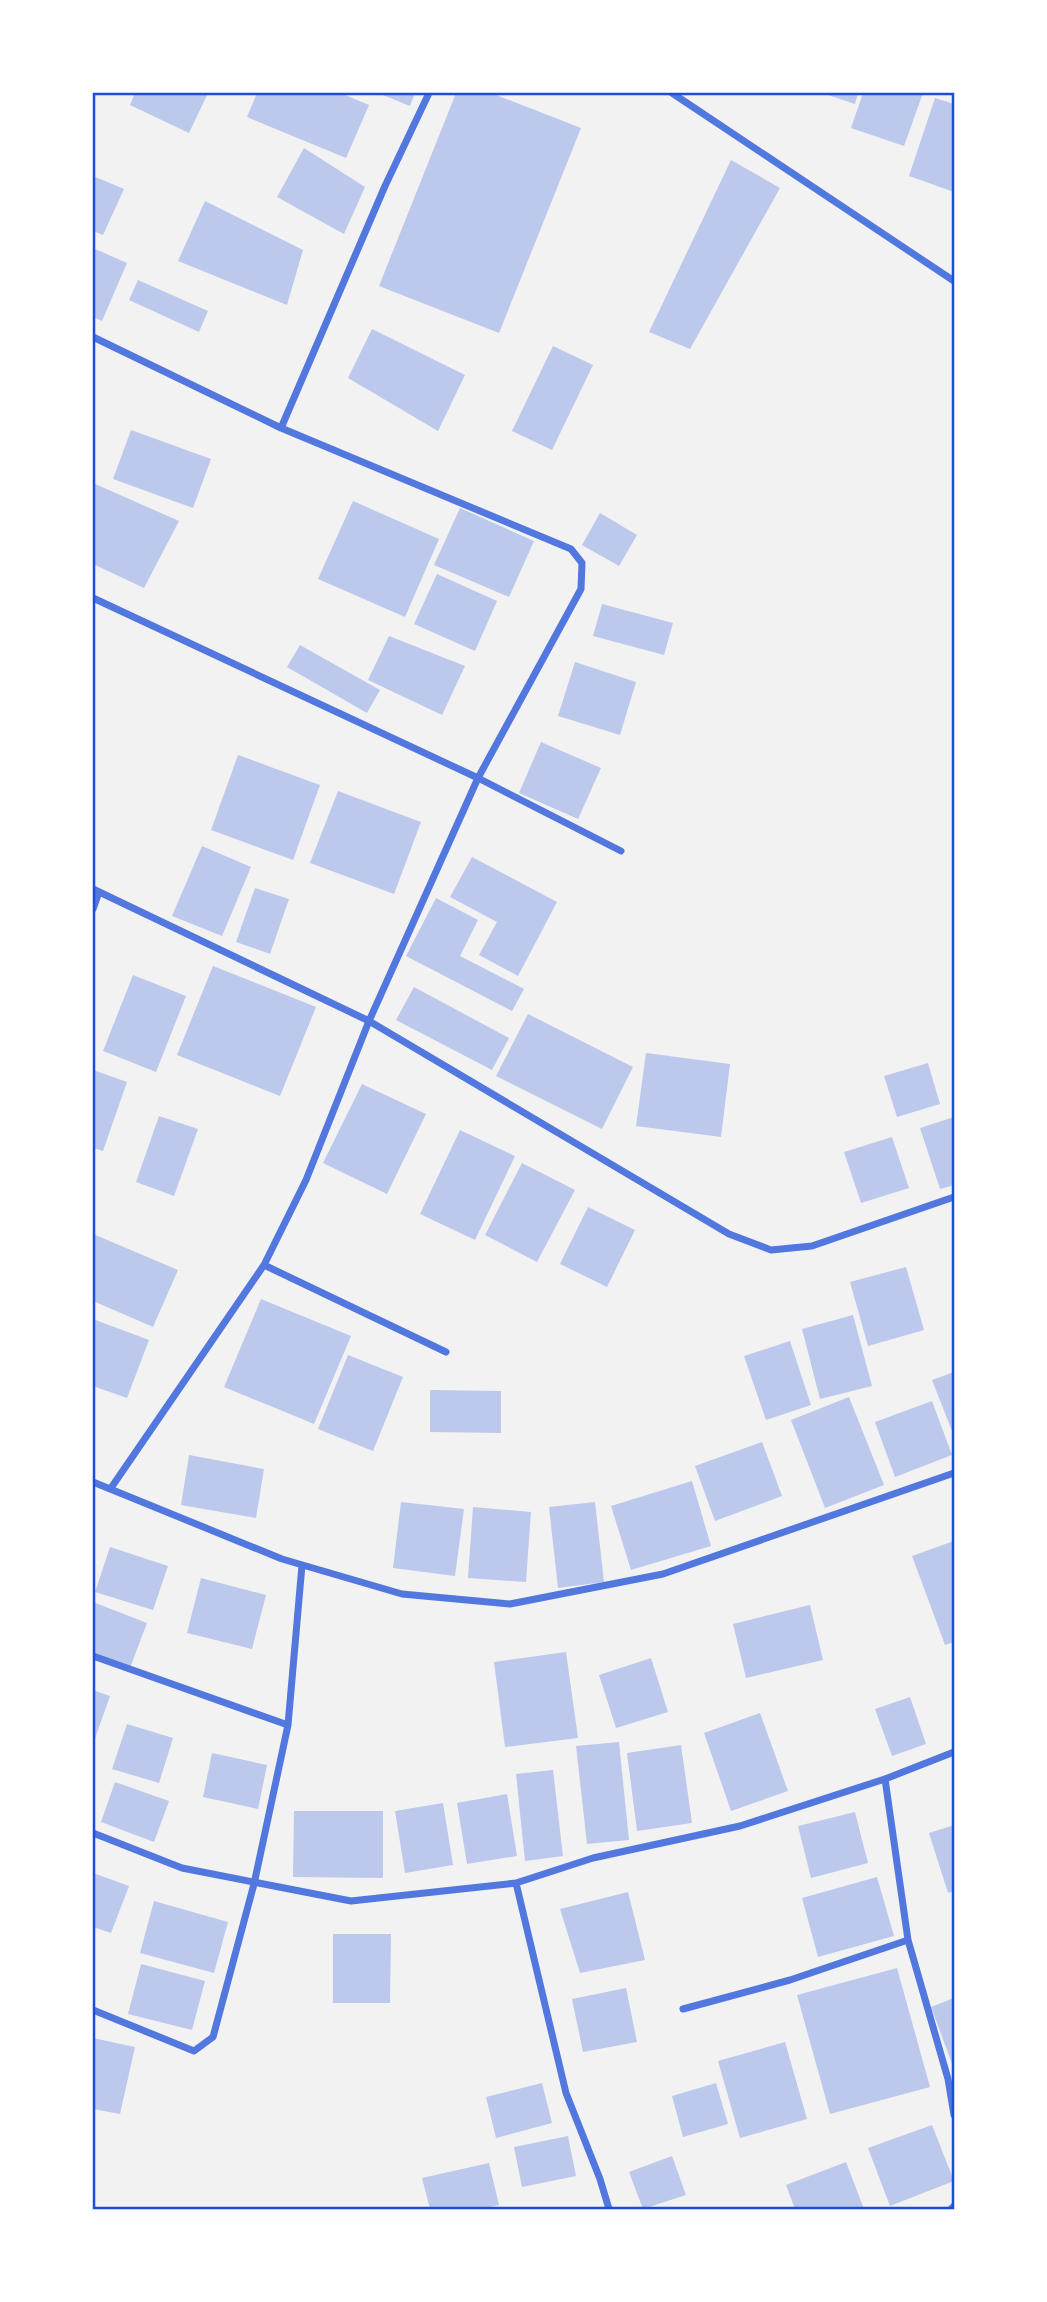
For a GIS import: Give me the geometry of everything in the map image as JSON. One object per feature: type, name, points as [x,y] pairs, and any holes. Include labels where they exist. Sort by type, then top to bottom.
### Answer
[{"type":"street","points":[[281,428],[429,93]]},
{"type":"street","points":[[672,93],[954,281]]},
{"type":"street","points":[[93,337],[281,428],[570,549],[582,563],[581,589],[478,778],[369,1021],[306,1180],[264,1265],[111,1488]]},
{"type":"street","points":[[93,598],[478,778],[621,851]]},
{"type":"street","points":[[93,909],[96,890],[369,1021],[729,1234],[771,1250],[812,1246],[954,1197]]},
{"type":"street","points":[[264,1265],[446,1352]]},
{"type":"street","points":[[93,1482],[302,1565],[402,1594],[510,1604],[663,1574],[954,1472]]},
{"type":"street","points":[[93,2010],[194,2051],[214,2037],[254,1884],[288,1725],[302,1565]]},
{"type":"street","points":[[93,1656],[288,1725]]},
{"type":"street","points":[[93,1833],[181,1868],[351,1901],[516,1883],[593,1858],[740,1825],[885,1779],[954,1752]]},
{"type":"street","points":[[885,1779],[908,1940],[951,2078],[954,2115]]},
{"type":"street","points":[[516,1883],[566,2093],[600,2179],[608,2209]]},
{"type":"street","points":[[684,2009],[790,1980],[908,1940]]},
{"type":"building","points":[[135,93],[208,93],[189,133],[130,105]]},
{"type":"building","points":[[257,93],[340,93],[369,105],[346,158],[247,117]]},
{"type":"building","points":[[378,93],[415,93],[410,106]]},
{"type":"building","points":[[456,93],[491,93],[581,128],[499,333],[379,286]]},
{"type":"building","points":[[822,93],[858,93],[855,104]]},
{"type":"building","points":[[863,93],[923,93],[904,146],[851,128]]},
{"type":"building","points":[[935,98],[954,104],[954,192],[909,176]]},
{"type":"building","points":[[304,148],[365,187],[344,234],[277,197]]},
{"type":"building","points":[[731,160],[780,188],[690,349],[649,332]]},
{"type":"building","points":[[93,176],[124,189],[103,235],[93,231]]},
{"type":"building","points":[[205,201],[303,250],[287,305],[178,261]]},
{"type":"building","points":[[93,248],[127,263],[102,321],[93,317]]},
{"type":"building","points":[[138,280],[208,311],[199,332],[129,300]]},
{"type":"building","points":[[372,329],[465,375],[438,431],[348,378]]},
{"type":"building","points":[[553,346],[593,365],[552,450],[512,431]]},
{"type":"building","points":[[131,430],[211,459],[193,508],[113,479]]},
{"type":"building","points":[[93,483],[179,521],[144,588],[93,564]]},
{"type":"building","points":[[353,501],[439,539],[405,617],[318,579]]},
{"type":"building","points":[[460,508],[534,541],[509,597],[434,565]]},
{"type":"building","points":[[600,513],[637,535],[619,566],[582,545]]},
{"type":"building","points":[[437,574],[497,601],[475,651],[414,624]]},
{"type":"building","points":[[602,604],[673,623],[664,655],[593,636]]},
{"type":"building","points":[[389,636],[465,666],[442,715],[368,680]]},
{"type":"building","points":[[300,645],[380,690],[367,713],[287,667]]},
{"type":"building","points":[[575,662],[636,682],[620,735],[558,716]]},
{"type":"building","points":[[541,742],[601,768],[578,819],[519,793]]},
{"type":"building","points":[[238,755],[320,785],[293,860],[211,830]]},
{"type":"building","points":[[338,791],[421,822],[394,894],[310,863]]},
{"type":"building","points":[[202,846],[251,867],[222,936],[172,916]]},
{"type":"building","points":[[472,857],[557,902],[518,976],[479,955],[497,922],[450,897]]},
{"type":"building","points":[[255,888],[289,899],[270,954],[236,942]]},
{"type":"building","points":[[436,898],[478,920],[460,956],[524,989],[512,1011],[406,956]]},
{"type":"building","points":[[213,966],[316,1007],[280,1096],[177,1055]]},
{"type":"building","points":[[133,975],[186,996],[156,1072],[103,1051]]},
{"type":"building","points":[[414,987],[509,1038],[492,1070],[396,1020]]},
{"type":"building","points":[[528,1014],[633,1067],[602,1129],[496,1076]]},
{"type":"building","points":[[646,1053],[730,1064],[721,1137],[636,1126]]},
{"type":"building","points":[[928,1063],[940,1104],[897,1117],[884,1076]]},
{"type":"building","points":[[93,1070],[127,1082],[103,1151],[93,1148]]},
{"type":"building","points":[[362,1084],[426,1114],[387,1194],[323,1163]]},
{"type":"building","points":[[159,1116],[198,1129],[174,1196],[136,1182]]},
{"type":"building","points":[[954,1117],[954,1185],[940,1189],[920,1128]]},
{"type":"building","points":[[460,1130],[515,1156],[475,1240],[420,1214]]},
{"type":"building","points":[[892,1137],[909,1188],[861,1203],[844,1152]]},
{"type":"building","points":[[522,1163],[575,1190],[537,1262],[485,1235]]},
{"type":"building","points":[[588,1207],[635,1230],[607,1287],[560,1264]]},
{"type":"building","points":[[93,1234],[178,1270],[153,1327],[93,1301]]},
{"type":"building","points":[[906,1267],[924,1330],[868,1346],[850,1282]]},
{"type":"building","points":[[261,1299],[351,1336],[314,1424],[224,1387]]},
{"type":"building","points":[[853,1315],[872,1386],[820,1399],[802,1329]]},
{"type":"building","points":[[93,1319],[149,1340],[127,1398],[93,1386]]},
{"type":"building","points":[[790,1341],[811,1405],[766,1420],[744,1356]]},
{"type":"building","points":[[348,1355],[403,1377],[373,1451],[318,1429]]},
{"type":"building","points":[[954,1372],[954,1436],[932,1380]]},
{"type":"building","points":[[430,1390],[501,1391],[501,1433],[430,1432]]},
{"type":"building","points":[[849,1397],[884,1485],[825,1508],[791,1420]]},
{"type":"building","points":[[932,1401],[952,1455],[895,1477],[875,1422]]},
{"type":"building","points":[[762,1442],[782,1496],[715,1521],[695,1466]]},
{"type":"building","points":[[189,1455],[264,1469],[256,1518],[181,1505]]},
{"type":"building","points":[[692,1481],[711,1546],[631,1570],[611,1506]]},
{"type":"building","points":[[401,1502],[464,1509],[455,1576],[393,1568]]},
{"type":"building","points":[[595,1502],[604,1582],[558,1588],[549,1507]]},
{"type":"building","points":[[473,1507],[531,1512],[526,1582],[468,1578]]},
{"type":"building","points":[[954,1541],[954,1642],[945,1645],[912,1556]]},
{"type":"building","points":[[110,1547],[168,1566],[153,1610],[95,1592]]},
{"type":"building","points":[[201,1578],[266,1595],[252,1649],[187,1633]]},
{"type":"building","points":[[93,1602],[147,1623],[130,1668],[93,1654]]},
{"type":"building","points":[[810,1605],[823,1660],[746,1678],[733,1624]]},
{"type":"building","points":[[566,1652],[578,1738],[505,1747],[494,1662]]},
{"type":"building","points":[[651,1658],[668,1712],[616,1728],[599,1675]]},
{"type":"building","points":[[93,1690],[110,1696],[93,1744]]},
{"type":"building","points":[[910,1697],[926,1744],[892,1756],[875,1709]]},
{"type":"building","points":[[760,1713],[788,1791],[731,1811],[704,1733]]},
{"type":"building","points":[[127,1724],[173,1738],[159,1783],[112,1769]]},
{"type":"building","points":[[619,1742],[629,1840],[587,1844],[576,1746]]},
{"type":"building","points":[[681,1745],[692,1823],[637,1831],[627,1753]]},
{"type":"building","points":[[212,1753],[267,1765],[258,1809],[203,1797]]},
{"type":"building","points":[[553,1770],[563,1856],[525,1861],[516,1774]]},
{"type":"building","points":[[115,1782],[169,1801],[154,1842],[101,1822]]},
{"type":"building","points":[[507,1794],[517,1856],[467,1864],[457,1803]]},
{"type":"building","points":[[443,1803],[453,1865],[405,1873],[395,1811]]},
{"type":"building","points":[[294,1811],[383,1811],[383,1878],[293,1877]]},
{"type":"building","points":[[855,1812],[868,1863],[811,1878],[798,1826]]},
{"type":"building","points":[[954,1825],[954,1891],[948,1893],[929,1833]]},
{"type":"building","points":[[93,1873],[129,1886],[111,1933],[93,1927]]},
{"type":"building","points":[[877,1877],[894,1936],[818,1957],[802,1898]]},
{"type":"building","points":[[628,1892],[645,1960],[580,1973],[560,1909]]},
{"type":"building","points":[[154,1901],[228,1922],[214,1973],[140,1953]]},
{"type":"building","points":[[333,1934],[391,1934],[390,2003],[333,2003]]},
{"type":"building","points":[[141,1964],[205,1981],[192,2030],[128,2014]]},
{"type":"building","points":[[897,1968],[930,2087],[830,2114],[797,1995]]},
{"type":"building","points":[[626,1988],[637,2042],[583,2052],[572,1999]]},
{"type":"building","points":[[954,1998],[954,2069],[931,2007]]},
{"type":"building","points":[[93,2038],[135,2047],[120,2114],[93,2109]]},
{"type":"building","points":[[785,2042],[807,2119],[740,2138],[718,2061]]},
{"type":"building","points":[[542,2083],[552,2123],[496,2138],[486,2097]]},
{"type":"building","points":[[716,2083],[728,2124],[683,2137],[672,2096]]},
{"type":"building","points":[[932,2125],[954,2181],[890,2206],[868,2148]]},
{"type":"building","points":[[568,2136],[576,2176],[522,2187],[514,2147]]},
{"type":"building","points":[[672,2156],[686,2195],[643,2209],[629,2172]]},
{"type":"building","points":[[846,2162],[864,2209],[795,2209],[786,2185]]},
{"type":"building","points":[[489,2163],[499,2205],[479,2209],[430,2209],[422,2178]]}]
